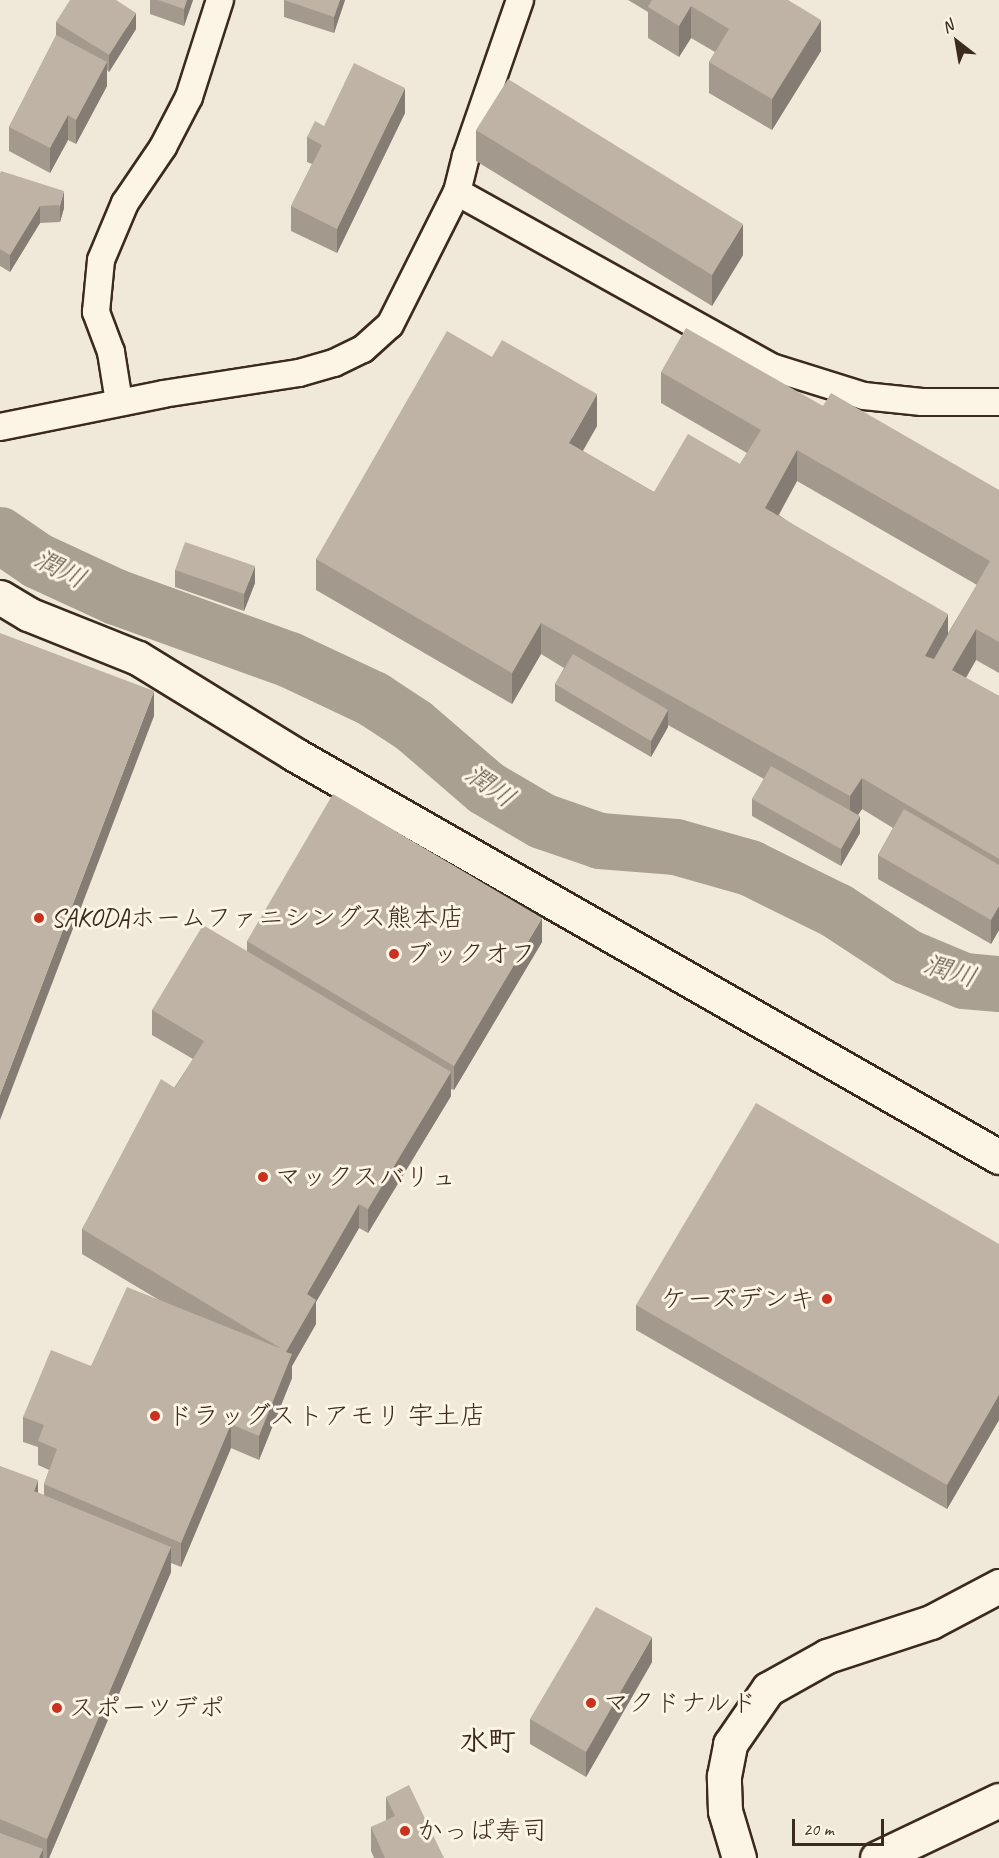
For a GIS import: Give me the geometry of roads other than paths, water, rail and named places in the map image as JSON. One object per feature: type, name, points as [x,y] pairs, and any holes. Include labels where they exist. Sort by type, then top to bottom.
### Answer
[{"type":"main road","points":[[0,597],[28,614],[138,658],[294,754],[999,1157]]},
{"type":"main road","points":[[739,1858],[725,1811],[724,1776],[730,1744],[768,1689],[827,1656],[931,1622],[999,1586]]},
{"type":"main road","points":[[877,1858],[999,1800]]},
{"type":"street","points":[[119,402],[111,352],[96,312],[101,260],[125,203],[163,147],[189,97],[220,0]]},
{"type":"street","points":[[0,427],[119,402],[299,373],[334,363],[363,349],[390,325],[457,192],[465,156],[520,0]]},
{"type":"street","points":[[457,192],[771,367],[864,396],[922,402],[999,402]]},
{"type":"waterway","name":"潤川","points":[[0,535],[38,561],[116,597],[290,660],[373,699],[414,726],[486,788],[542,821],[600,841],[676,847],[750,868],[837,911],[907,957],[964,981],[999,984]]},
{"type":"place","name":"SAKODAホームファニシングス熊本店","points":[[39,918]]},
{"type":"place","name":"ブックオフ","points":[[394,954]]},
{"type":"place","name":"マックスバリュ","points":[[263,1177]]},
{"type":"place","name":"ケーズデンキ","points":[[827,1299]]},
{"type":"place","name":"ドラッグストアモリ 宇土店","points":[[155,1416]]},
{"type":"place","name":"マクドナルド","points":[[591,1703]]},
{"type":"place","name":"スポーツデポ","points":[[57,1708]]},
{"type":"place","name":"かっぱ寿司","points":[[405,1831]]},
{"type":"district","name":"水町","points":[[488,1741]]}]
